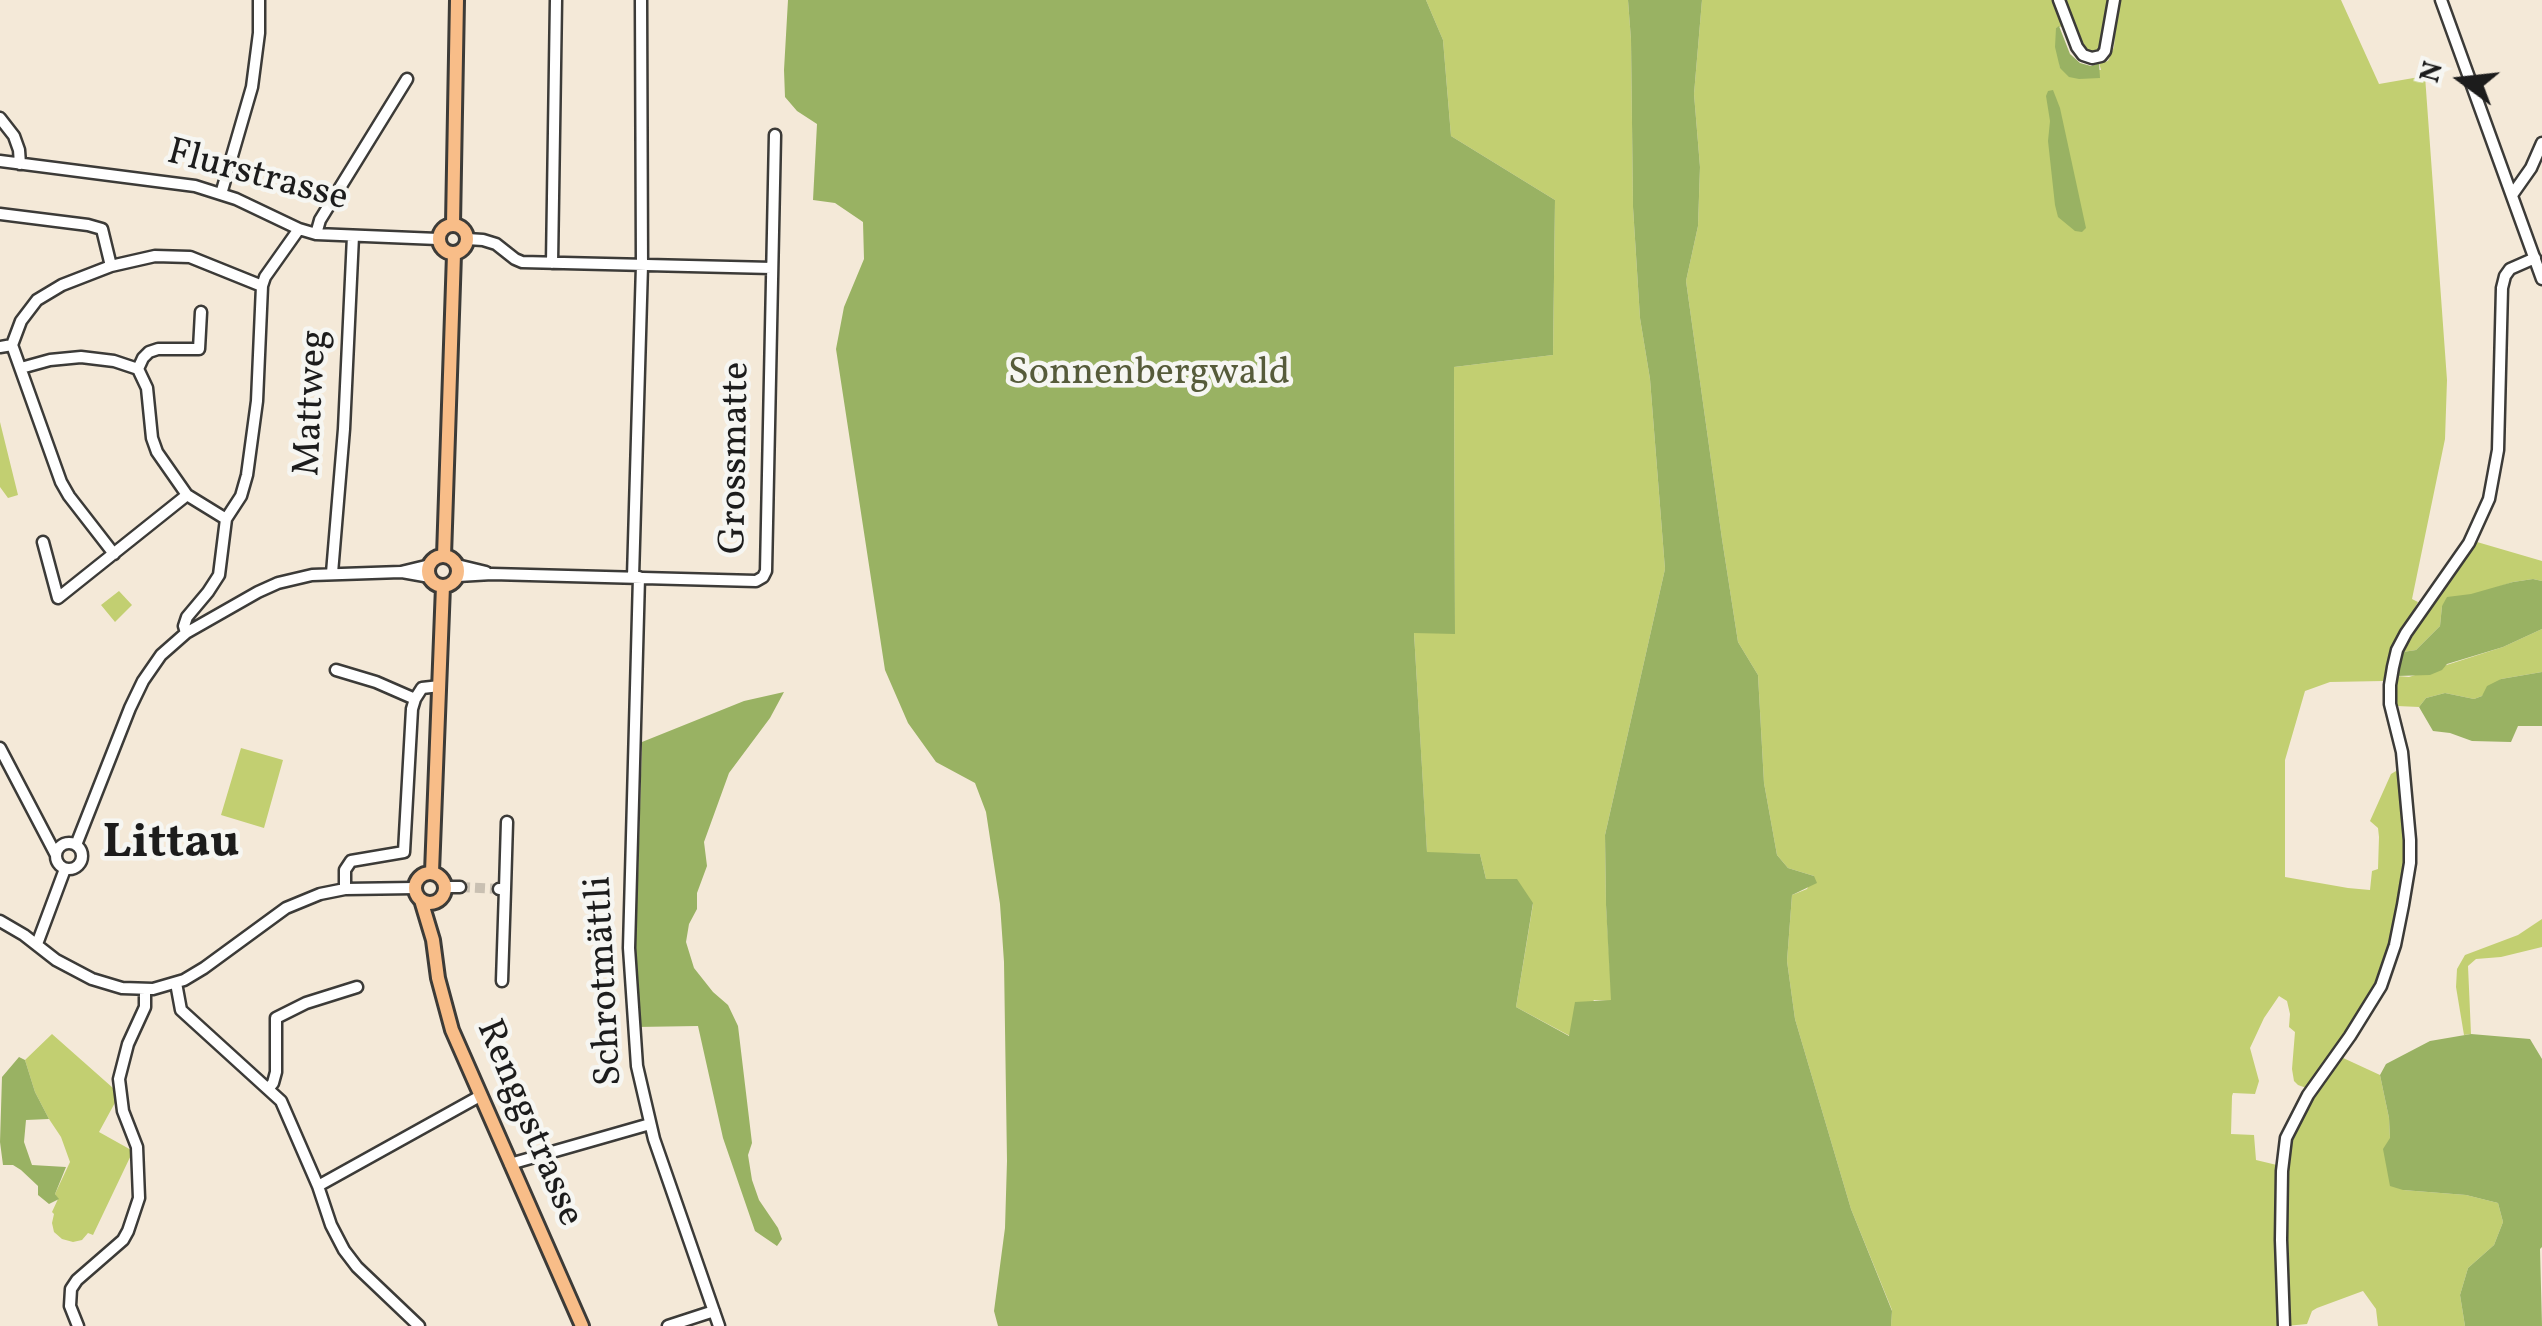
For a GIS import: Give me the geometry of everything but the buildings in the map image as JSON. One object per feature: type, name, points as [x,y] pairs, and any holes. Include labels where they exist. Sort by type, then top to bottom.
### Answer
[{"type":"main road","points":[[453,224],[457,0]]},
{"type":"main road","points":[[453,224],[462,227],[468,239],[465,247],[454,254],[442,248],[438,239],[444,227],[453,224]]},
{"type":"main road","points":[[444,556],[454,254]]},
{"type":"main road","points":[[444,556],[452,559],[457,571],[452,584],[443,586],[434,583],[430,571],[436,559],[444,556]]},
{"type":"main road","points":[[432,872],[443,586]]},
{"type":"main road","points":[[432,872],[440,875],[449,890],[432,903],[418,894],[416,883],[422,875],[432,872]]},
{"type":"main road","name":"Renggstrasse","points":[[433,940],[449,890]]},
{"type":"main road","name":"Renggstrasse","points":[[418,894],[433,940],[446,1010],[461,1054],[582,1326]]},
{"type":"street","points":[[221,194],[252,87],[259,0]]},
{"type":"street","points":[[552,263],[556,0]]},
{"type":"street","points":[[636,577],[642,265],[641,0]]},
{"type":"street","points":[[2059,0],[2077,47],[2092,58],[2105,52],[2114,0]]},
{"type":"street","points":[[2441,0],[2542,279]]},
{"type":"street","points":[[316,234],[320,220],[407,79]]},
{"type":"street","points":[[0,118],[14,136],[20,164]]},
{"type":"street","name":"Grossmatte","points":[[457,571],[756,581],[763,577],[775,135]]},
{"type":"street","points":[[2512,195],[2532,168],[2542,142]]},
{"type":"street","name":"Flurstrasse","points":[[0,161],[177,182],[221,194],[316,234],[438,239]]},
{"type":"street","points":[[0,214],[102,229],[111,266]]},
{"type":"street","points":[[186,633],[187,617],[219,574],[226,519],[242,496],[247,475],[257,400],[262,286],[299,229]]},
{"type":"street","name":"Mattweg","points":[[332,574],[353,236]]},
{"type":"street","points":[[468,239],[487,241],[522,262],[772,268]]},
{"type":"street","points":[[114,554],[68,496],[21,368],[6,346],[37,300],[51,290],[111,266],[156,256],[190,257],[262,286]]},
{"type":"street","points":[[2284,1326],[2281,1240],[2286,1138],[2308,1095],[2381,986],[2395,945],[2405,894],[2410,840],[2402,752],[2390,704],[2392,667],[2406,633],[2468,543],[2489,500],[2498,450],[2505,276],[2510,269],[2534,258]]},
{"type":"street","points":[[138,369],[149,352],[200,348],[201,312]]},
{"type":"street","points":[[21,368],[50,360],[86,357],[138,369],[147,388],[157,452],[187,495],[226,519]]},
{"type":"street","points":[[43,542],[58,598],[187,495]]},
{"type":"street","points":[[76,846],[142,681],[186,633],[258,592],[304,577],[430,571]]},
{"type":"street","name":"Schrotmättli","points":[[636,577],[629,948],[637,1066],[650,1124],[719,1326]]},
{"type":"street","points":[[336,670],[414,699]]},
{"type":"street","points":[[345,889],[344,874],[351,861],[404,852],[412,708],[424,687],[440,686]]},
{"type":"street","points":[[0,748],[50,845],[60,850],[76,846]]},
{"type":"street","points":[[502,981],[507,822]]},
{"type":"street","points":[[60,850],[57,862],[65,869],[73,869],[82,860],[82,852],[76,846]]},
{"type":"street","points":[[37,944],[65,869]]},
{"type":"street","points":[[0,922],[92,979],[122,988],[145,989],[176,983],[204,968],[286,908],[320,894],[345,889],[418,894]]},
{"type":"street","points":[[176,983],[181,1010],[280,1101],[344,1250],[418,1326]]},
{"type":"street","points":[[268,1089],[276,1072],[276,1018],[306,1002],[358,987]]},
{"type":"street","points":[[78,1326],[70,1306],[71,1288],[123,1240],[138,1198],[137,1147],[118,1079],[145,1007],[145,989]]},
{"type":"street","points":[[318,1186],[480,1096]]},
{"type":"street","name":"Schrotmättli","points":[[510,1164],[650,1124]]},
{"type":"street","points":[[668,1326],[714,1311]]},
{"type":"green space","name":"Sonnenbergwald","points":[[788,0],[1426,0],[1443,40],[1451,136],[1555,200],[1553,355],[1454,367],[1455,634],[1414,633],[1427,852],[1480,854],[1486,879],[1517,879],[1533,903],[1516,1007],[1569,1036],[1575,1002],[1611,1000],[1605,835],[1665,569],[1650,379],[1640,318],[1628,0],[1702,0],[1694,94],[1700,167],[1698,226],[1686,281],[1722,539],[1738,642],[1758,675],[1764,783],[1777,855],[1788,868],[1814,876],[1817,883],[1792,895],[1787,961],[1795,1019],[1851,1209],[1892,1311],[1891,1326],[998,1326],[994,1311],[1005,1228],[1007,1161],[1004,962],[986,812],[975,783],[936,762],[908,723],[885,670],[836,349],[844,307],[864,259],[863,222],[835,203],[813,200],[817,124],[785,97]]},
{"type":"green space","points":[[1426,0],[1628,0],[1640,318],[1650,379],[1665,569],[1605,835],[1612,1001],[1594,1000],[1570,1036],[1516,1007],[1533,904],[1486,879],[1480,854],[1427,853],[1414,633],[1455,633],[1454,367],[1553,355],[1555,200],[1451,136],[1443,40]]},
{"type":"green space","points":[[1702,0],[2054,0],[2066,25],[2056,28],[2060,68],[2101,70],[2099,63],[2108,61],[2114,47],[2118,0],[2341,0],[2379,84],[2425,76],[2447,380],[2445,439],[2412,599],[2418,602],[2393,648],[2383,681],[2330,682],[2305,691],[2285,760],[2285,877],[2348,888],[2370,890],[2372,871],[2378,869],[2379,837],[2378,828],[2370,821],[2391,774],[2400,774],[2406,861],[2394,933],[2377,985],[2309,1089],[2294,1081],[2295,1032],[2289,1027],[2287,1001],[2279,996],[2250,1048],[2259,1081],[2255,1094],[2232,1096],[2231,1134],[2254,1135],[2256,1160],[2281,1166],[2282,1326],[1891,1326],[1892,1310],[1851,1209],[1795,1019],[1787,961],[1792,895],[1807,889],[1814,876],[1788,868],[1777,855],[1764,783],[1758,675],[1738,642],[1722,539],[1686,281],[1698,226],[1700,167],[1694,94]]},
{"type":"green space","points":[[2063,0],[2112,0],[2106,43],[2098,54],[2082,48]]},
{"type":"green space","points":[[2059,26],[2070,54],[2080,63],[2099,63],[2100,78],[2069,77],[2060,68],[2055,47]]},
{"type":"green space","points":[[2053,90],[2086,228],[2082,232],[2058,217],[2055,205],[2046,96]]},
{"type":"green space","points":[[0,422],[18,495],[8,498],[0,487]]},
{"type":"green space","points":[[2477,542],[2542,561],[2542,581],[2513,582],[2442,606],[2440,626],[2416,650],[2403,652],[2429,609]]},
{"type":"green space","points":[[2533,579],[2542,581],[2542,629],[2503,647],[2447,664],[2430,675],[2397,676],[2403,652],[2416,650],[2440,626],[2447,597]]},
{"type":"green space","points":[[119,591],[132,605],[115,622],[101,605]]},
{"type":"green space","points":[[2542,629],[2542,672],[2501,679],[2474,699],[2445,693],[2426,698],[2419,707],[2397,706],[2397,676],[2409,677],[2503,647]]},
{"type":"green space","points":[[2542,672],[2542,726],[2518,726],[2511,742],[2472,741],[2433,731],[2419,707],[2426,698],[2445,693],[2474,699],[2501,679]]},
{"type":"green space","points":[[784,692],[770,718],[729,773],[704,842],[707,866],[686,942],[694,968],[728,1005],[738,1026],[752,1143],[748,1155],[752,1180],[759,1200],[778,1228],[782,1239],[777,1246],[755,1231],[723,1138],[698,1026],[636,1027],[634,914],[642,742],[744,701]]},
{"type":"green space","points":[[241,748],[283,760],[264,828],[221,815]]},
{"type":"green space","points":[[2542,919],[2542,947],[2476,959],[2468,966],[2471,1034],[2464,1035],[2456,987],[2457,969],[2465,955],[2518,935]]},
{"type":"green space","points":[[52,1034],[113,1088],[117,1099],[99,1132],[133,1151],[93,1235],[88,1233],[73,1242],[54,1232],[52,1223],[58,1199],[55,1194],[70,1162],[61,1137],[35,1092],[25,1060]]},
{"type":"green space","points":[[2471,1034],[2530,1039],[2542,1059],[2542,1326],[2465,1326],[2460,1295],[2468,1268],[2494,1245],[2503,1222],[2498,1203],[2390,1186],[2383,1149],[2390,1138],[2389,1118],[2380,1075],[2386,1064],[2430,1041]]},
{"type":"green space","points":[[19,1057],[25,1060],[49,1119],[26,1120],[24,1142],[32,1165],[66,1167],[55,1194],[59,1199],[49,1204],[21,1170],[3,1165],[2,1077]]},
{"type":"green space","points":[[2341,1057],[2380,1075],[2403,1190],[2466,1195],[2498,1203],[2503,1222],[2494,1245],[2468,1268],[2460,1295],[2465,1326],[2378,1326],[2376,1309],[2363,1291],[2317,1308],[2307,1324],[2286,1326],[2288,1142],[2300,1115]]},
{"type":"tunnel","points":[[460,887],[498,889]]},
{"type":"district","name":"Littau","points":[[171,847]]}]
